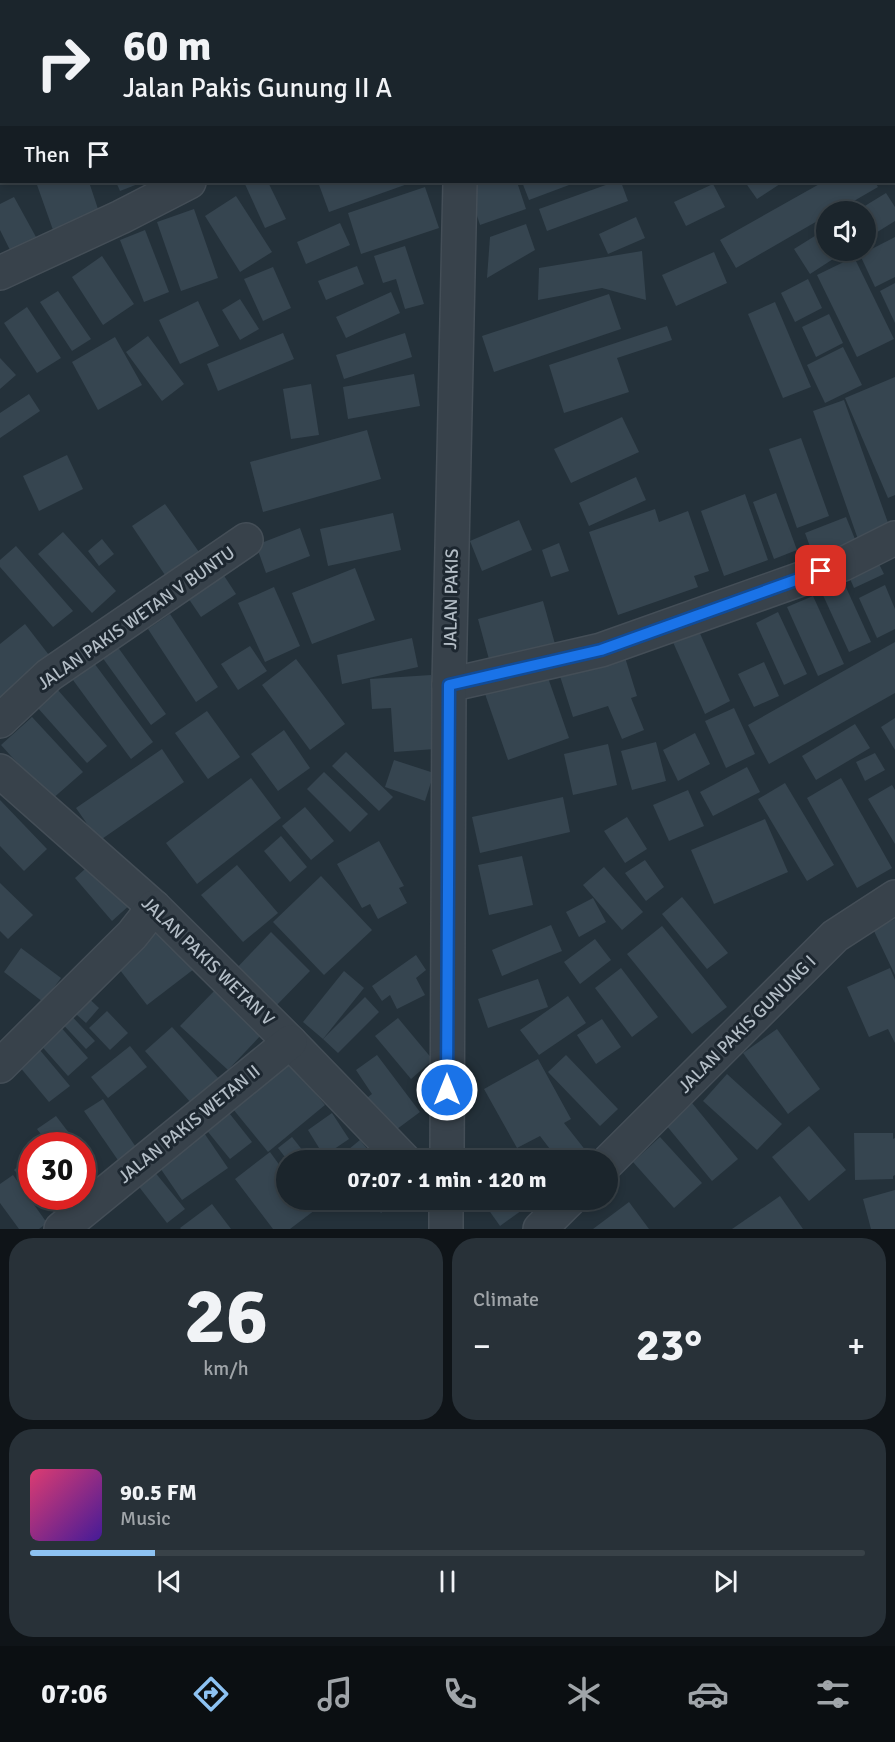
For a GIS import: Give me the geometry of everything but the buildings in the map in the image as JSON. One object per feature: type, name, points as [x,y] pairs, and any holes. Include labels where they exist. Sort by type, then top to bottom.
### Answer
[{"type":"street","points":[[0,273],[121,217],[187,183]]},
{"type":"street","name":"JALAN PAKIS","points":[[447,1150],[449,685],[460,183]]},
{"type":"street","points":[[449,685],[601,650],[843,564],[895,538]]},
{"type":"street","name":"JALAN PAKIS WETAN V BUNTU","points":[[0,721],[49,675],[246,540]]},
{"type":"street","name":"JALAN PAKIS WETAN V","points":[[0,771],[154,907],[394,1150]]},
{"type":"street","name":"JALAN PAKIS GUNUNG I","points":[[618,1152],[835,936],[895,897]]},
{"type":"street","points":[[0,1066],[132,935],[154,907]]},
{"type":"street","name":"JALAN PAKIS WETAN II","points":[[61,1229],[290,1042]]},
{"type":"street","points":[[540,1229],[559,1210]]},
{"type":"route","points":[[447,1090],[449,685],[601,650],[821,571]]}]
